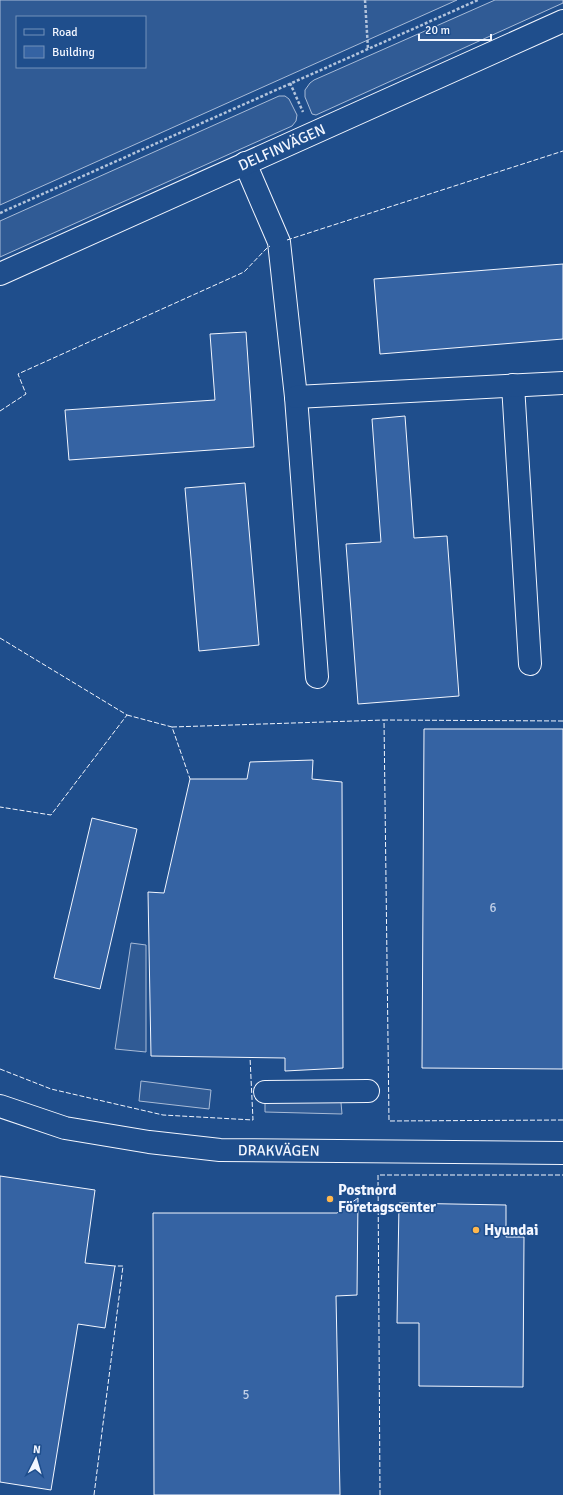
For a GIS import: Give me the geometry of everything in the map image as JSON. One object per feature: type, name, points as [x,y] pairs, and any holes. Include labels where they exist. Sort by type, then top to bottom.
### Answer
[{"type":"street","name":"DELFINVÄGEN","points":[[0,274],[563,21]]},
{"type":"street","points":[[245,163],[279,242],[296,397],[318,677]]},
{"type":"street","points":[[296,397],[563,383]]},
{"type":"street","points":[[513,385],[530,664]]},
{"type":"street","points":[[266,1092],[368,1091]]},
{"type":"street","name":"DRAKVÄGEN","points":[[0,1106],[66,1128],[149,1142],[220,1150],[563,1153]]},
{"type":"path","points":[[365,0],[368,49]]},
{"type":"path","points":[[0,213],[478,0]]},
{"type":"path","points":[[290,83],[313,133]]},
{"type":"shaded area","points":[[0,0],[457,0],[0,205]]},
{"type":"shaded area","points":[[495,0],[563,0],[563,3],[316,115],[312,114],[305,97],[305,90],[314,80]]},
{"type":"shaded area","points":[[279,96],[285,96],[289,99],[297,115],[296,121],[292,126],[0,257],[0,221]]},
{"type":"shaded area","points":[[131,943],[146,945],[146,1052],[115,1049]]},
{"type":"shaded area","points":[[141,1081],[211,1090],[209,1109],[139,1101]]},
{"type":"shaded area","points":[[340,1091],[342,1114],[265,1112],[265,1092]]},
{"type":"building","points":[[563,264],[563,339],[380,354],[374,279]]},
{"type":"building","points":[[246,332],[254,447],[69,460],[65,410],[215,400],[210,334]]},
{"type":"building","points":[[405,416],[414,538],[447,536],[459,696],[358,704],[346,544],[381,542],[372,419]]},
{"type":"building","points":[[245,483],[259,645],[199,651],[185,488]]},
{"type":"building","points":[[424,729],[563,729],[563,1069],[422,1068]]},
{"type":"building","points":[[313,760],[312,779],[342,782],[343,1068],[285,1071],[285,1058],[151,1056],[148,892],[164,893],[190,779],[247,779],[250,762]]},
{"type":"building","points":[[92,818],[137,829],[100,989],[54,978]]},
{"type":"building","points":[[0,1176],[95,1190],[85,1263],[115,1266],[105,1328],[78,1324],[51,1490],[0,1482]]},
{"type":"building","points":[[358,1198],[357,1295],[336,1296],[340,1495],[154,1495],[153,1213],[337,1213]]},
{"type":"building","points":[[399,1203],[506,1205],[506,1237],[524,1237],[523,1387],[419,1386],[419,1323],[397,1323]]},
{"type":"fence","points":[[287,240],[563,151]]},
{"type":"fence","points":[[0,411],[26,394],[18,374],[244,272],[270,246]]},
{"type":"fence","points":[[0,638],[127,715],[51,815],[0,807]]},
{"type":"fence","points":[[127,715],[172,727],[190,779]]},
{"type":"fence","points":[[563,721],[384,720],[389,1121],[563,1120]]},
{"type":"fence","points":[[172,727],[384,720]]},
{"type":"fence","points":[[0,1069],[51,1089],[163,1115],[253,1120],[250,1057]]},
{"type":"fence","points":[[380,1495],[378,1175],[563,1175]]},
{"type":"fence","points":[[94,1495],[123,1266],[115,1266]]},
{"type":"place","name":"Postnord Företagscenter","points":[[330,1199]]},
{"type":"place","name":"Hyundai","points":[[476,1230]]}]
